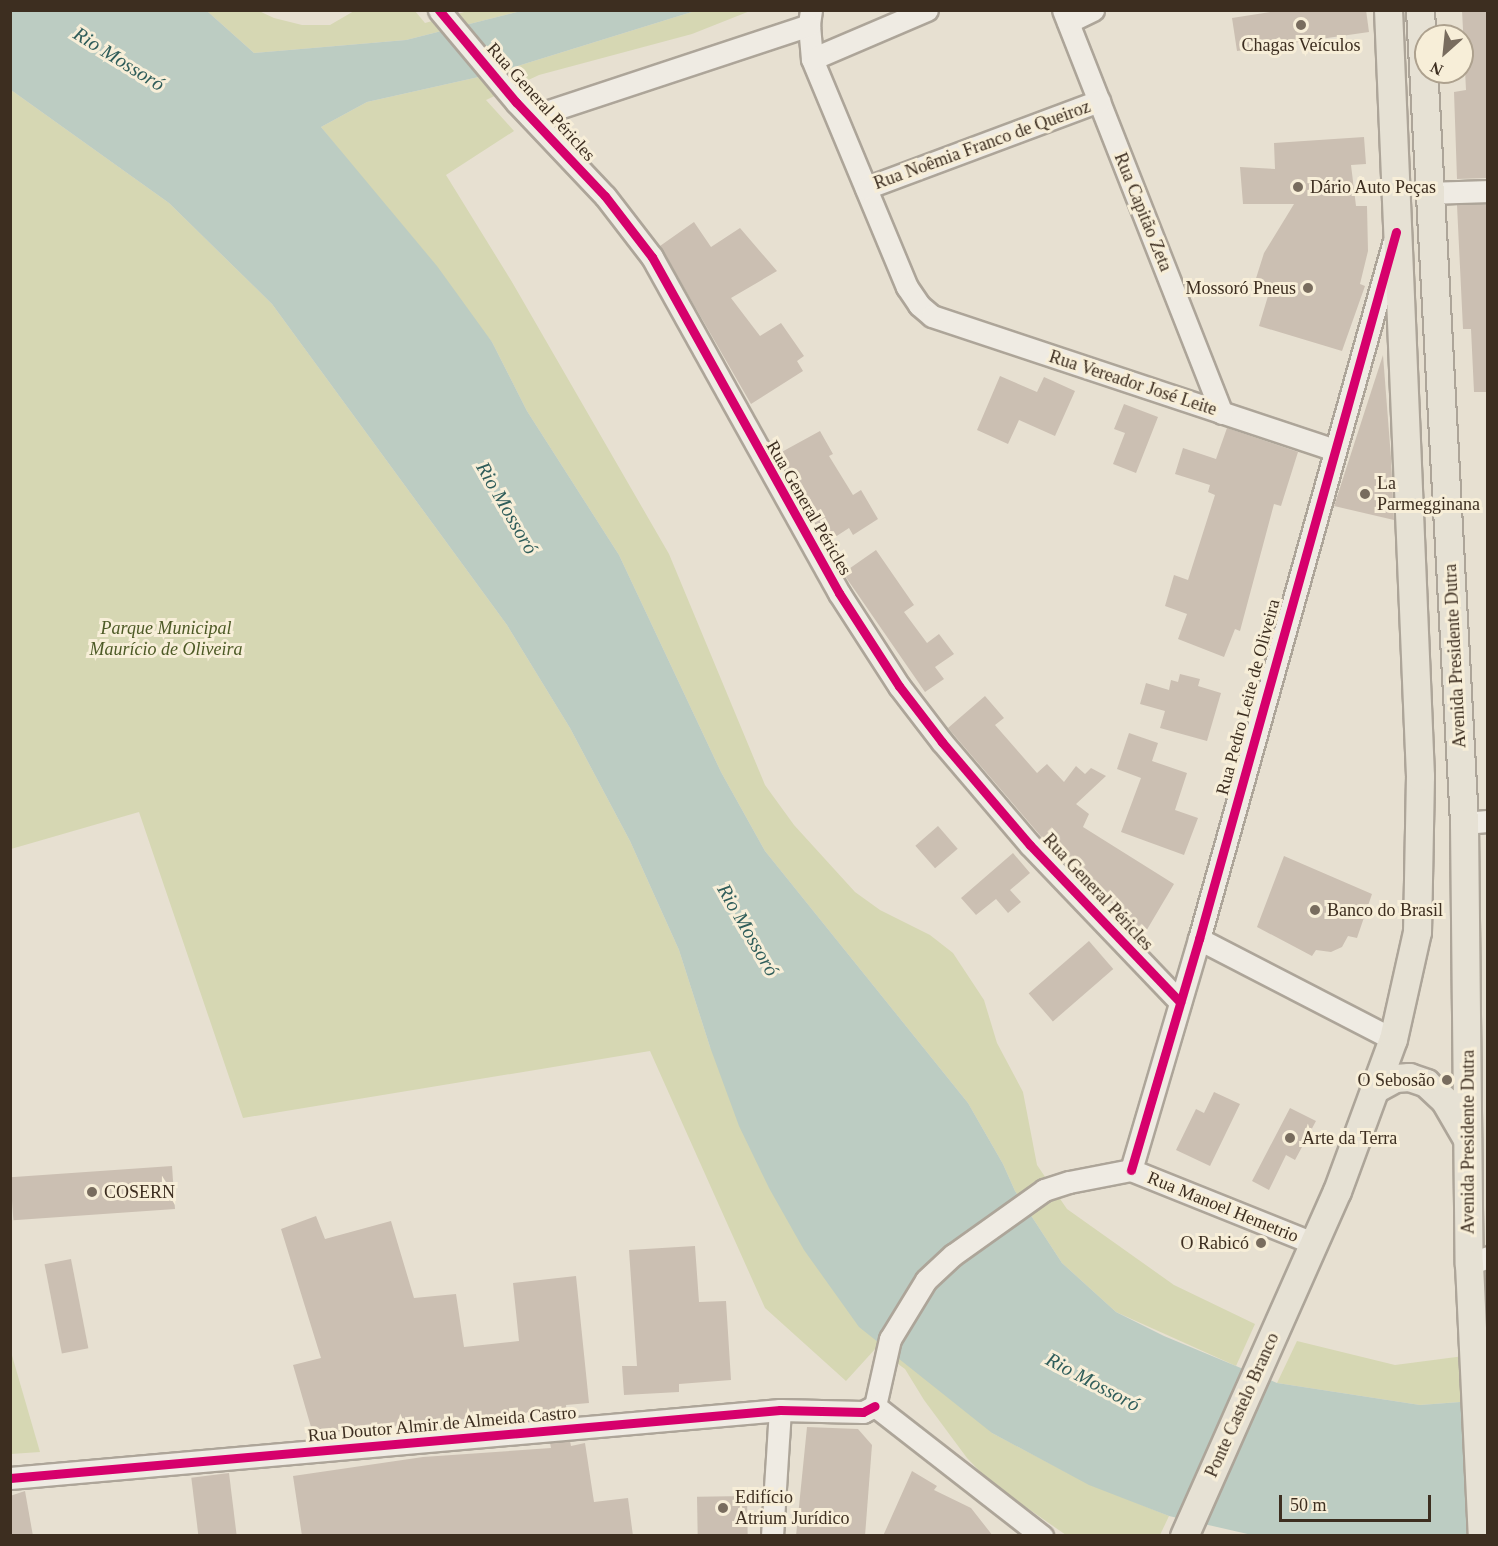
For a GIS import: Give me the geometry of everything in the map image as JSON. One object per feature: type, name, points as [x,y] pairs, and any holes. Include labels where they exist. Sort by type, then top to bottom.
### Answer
[{"type":"main road","points":[[1314,1244],[1394,1039],[1416,932],[1420,776],[1388,10]]},
{"type":"main road","points":[[1389,57],[1414,57]]},
{"type":"main road","name":"Avenida Presidente Dutra","points":[[1423,84],[1462,773],[1476,822],[1468,1143],[1478,1260],[1471,1302],[1482,1536]]},
{"type":"main road","points":[[1420,776],[1462,773]]},
{"type":"main road","points":[[1375,1089],[1395,1078],[1409,1077],[1426,1083],[1445,1101],[1468,1143]]},
{"type":"main road","name":"Ponte Castelo Branco","points":[[1184,1536],[1314,1244]]},
{"type":"street","points":[[812,59],[927,10]]},
{"type":"street","points":[[1065,16],[1093,10]]},
{"type":"street","name":"Rua General Péricles","points":[[440,13],[516,102],[605,196],[652,257],[797,520],[885,668],[942,742],[1030,845],[1180,1002]]},
{"type":"street","name":"Rua Capitão Zeta","points":[[1065,16],[1222,413]]},
{"type":"street","points":[[531,117],[810,18],[812,59],[866,188]]},
{"type":"street","name":"Rua Noêmia Franco de Queiroz","points":[[866,188],[1099,101]]},
{"type":"street","name":"Rua Vereador José Leite","points":[[866,188],[907,287],[919,305],[932,316],[1334,450]]},
{"type":"street","points":[[1429,193],[1488,191]]},
{"type":"street","name":"Rua Pedro Leite de Oliveira","points":[[1131,1170],[1199,939],[1396,232]]},
{"type":"street","points":[[1199,939],[1394,1039]]},
{"type":"street","points":[[1042,1536],[875,1406],[890,1339],[926,1280],[953,1255],[1044,1191],[1069,1182],[1131,1170]]},
{"type":"street","name":"Rua Manoel Hemetrio","points":[[1131,1170],[1314,1244]]},
{"type":"street","name":"Rua Doutor Almir de Almeida Castro","points":[[10,1478],[780,1410],[863,1412],[875,1406]]},
{"type":"street","points":[[772,1536],[780,1410]]},
{"type":"green space","points":[[207,11],[259,11],[274,18],[302,25],[330,25],[354,11],[415,11],[425,23],[468,11],[521,11],[406,40],[254,53]]},
{"type":"green space","points":[[695,11],[750,11],[692,34],[539,75],[486,100],[514,131],[446,175],[512,282],[669,554],[765,785],[794,825],[855,892],[880,910],[930,935],[953,953],[984,1000],[997,1043],[1023,1092],[1037,1165],[1067,1209],[1174,1285],[1255,1324],[1236,1366],[1116,1312],[1062,1263],[1015,1191],[1003,1164],[968,1103],[765,851],[721,772],[619,555],[527,411],[492,342],[321,127],[367,102],[492,74]]},
{"type":"green space","name":"Parque Municipal Maurício de Oliveira","points":[[11,90],[169,203],[272,304],[507,625],[570,728],[630,841],[679,950],[710,1047],[992,1433],[1085,1482],[1169,1516],[1160,1535],[1066,1535],[991,1483],[967,1458],[924,1400],[905,1369],[876,1348],[846,1381],[765,1308],[650,1051],[243,1118],[139,812],[11,849]]},
{"type":"green space","points":[[1297,1341],[1395,1365],[1487,1353],[1487,1400],[1420,1405],[1277,1383]]},
{"type":"green space","points":[[11,1352],[40,1452],[11,1454]]},
{"type":"water","name":"Rio Mossoró","points":[[11,11],[207,11],[254,53],[406,40],[521,11],[695,11],[492,74],[367,102],[321,127],[437,266],[492,342],[527,411],[619,555],[721,772],[765,851],[968,1103],[1003,1164],[1015,1191],[1062,1263],[1116,1312],[1164,1336],[1277,1383],[1420,1405],[1487,1400],[1487,1535],[1252,1535],[1169,1516],[1089,1485],[992,1433],[859,1327],[804,1250],[769,1188],[739,1126],[710,1047],[679,950],[630,841],[570,728],[507,625],[272,304],[169,203],[11,90]]},
{"type":"building","name":"Chagas Veículos","points":[[1284,10],[1366,10],[1369,32],[1237,51],[1232,18]]},
{"type":"building","points":[[1462,10],[1487,10],[1488,178],[1457,179],[1454,92],[1466,90],[1466,84],[1474,84],[1474,24],[1463,24]]},
{"type":"building","points":[[1364,137],[1366,164],[1351,165],[1356,206],[1367,206],[1368,251],[1360,284],[1365,286],[1342,351],[1259,326],[1268,296],[1252,291],[1264,253],[1294,204],[1243,204],[1240,167],[1275,169],[1274,143]]},
{"type":"building","points":[[1488,204],[1488,392],[1474,392],[1471,329],[1463,329],[1457,205]]},
{"type":"building","points":[[694,222],[711,247],[740,228],[777,271],[731,298],[760,336],[781,323],[804,356],[797,361],[803,371],[751,404],[660,246]]},
{"type":"building","points":[[1383,355],[1391,458],[1394,520],[1334,506]]},
{"type":"building","points":[[1000,376],[1037,392],[1044,377],[1075,391],[1055,436],[1019,420],[1008,444],[977,430]]},
{"type":"building","points":[[1124,404],[1158,417],[1136,473],[1113,464],[1125,433],[1114,429]]},
{"type":"building","points":[[1227,428],[1298,452],[1281,506],[1274,504],[1240,631],[1235,629],[1224,657],[1178,639],[1187,614],[1165,606],[1174,575],[1188,580],[1215,495],[1208,492],[1210,485],[1175,474],[1183,448],[1216,459]]},
{"type":"building","points":[[820,431],[833,454],[829,456],[853,495],[861,490],[878,519],[853,535],[849,528],[826,543],[778,454]]},
{"type":"building","points":[[876,550],[914,605],[904,612],[927,643],[939,634],[954,654],[935,667],[944,679],[925,692],[843,573]]},
{"type":"building","points":[[1180,674],[1200,679],[1198,686],[1221,693],[1207,741],[1160,728],[1165,711],[1140,704],[1146,683],[1169,690],[1171,680],[1178,682]]},
{"type":"building","points":[[985,696],[1004,718],[995,725],[1037,773],[1047,764],[1064,782],[1076,766],[1085,774],[1091,768],[1106,776],[1076,804],[1089,814],[1083,827],[1174,884],[1142,938],[1122,923],[1128,913],[1097,894],[1067,854],[1063,859],[1051,848],[948,728]]},
{"type":"building","points":[[1129,733],[1158,743],[1152,761],[1187,773],[1175,810],[1198,818],[1184,855],[1121,832],[1141,778],[1117,769]]},
{"type":"building","points":[[938,826],[958,849],[935,868],[915,846]]},
{"type":"building","points":[[1013,853],[1030,873],[1010,890],[1021,902],[1008,913],[996,899],[976,915],[961,898]]},
{"type":"building","name":"Banco do Brasil","points":[[1284,856],[1372,894],[1357,938],[1348,936],[1342,947],[1331,952],[1316,950],[1312,956],[1257,927]]},
{"type":"building","points":[[1089,941],[1113,969],[1053,1021],[1029,993]]},
{"type":"building","points":[[1214,1092],[1240,1104],[1210,1166],[1176,1150],[1196,1109],[1204,1113]]},
{"type":"building","name":"Arte da Terra","points":[[1290,1108],[1316,1121],[1295,1160],[1286,1155],[1269,1190],[1252,1181]]},
{"type":"building","name":"COSERN","points":[[172,1166],[175,1209],[13,1220],[10,1177]]},
{"type":"building","points":[[316,1216],[325,1239],[391,1221],[414,1298],[456,1294],[464,1347],[519,1341],[513,1283],[576,1276],[589,1403],[566,1405],[567,1416],[545,1418],[544,1411],[313,1434],[293,1365],[321,1358],[281,1229]]},
{"type":"building","points":[[695,1246],[699,1302],[726,1301],[731,1380],[679,1384],[679,1392],[624,1395],[622,1366],[637,1366],[629,1250]]},
{"type":"building","points":[[71,1259],[88,1348],[62,1353],[44,1264]]},
{"type":"building","points":[[807,1427],[858,1429],[872,1445],[865,1536],[796,1536]]},
{"type":"building","points":[[570,1441],[571,1446],[585,1443],[594,1502],[628,1498],[633,1536],[302,1536],[293,1476],[423,1457],[551,1448],[550,1443]]},
{"type":"building","points":[[912,1471],[937,1486],[934,1490],[971,1508],[993,1536],[883,1536]]},
{"type":"building","points":[[229,1473],[237,1536],[198,1536],[191,1478]]},
{"type":"building","points":[[25,1491],[33,1536],[10,1536],[10,1496]]},
{"type":"building","points":[[747,1496],[748,1536],[698,1536],[697,1497]]},
{"type":"cycle path","points":[[439,10],[516,102],[605,196],[652,257],[839,593],[899,686],[942,742],[1030,845],[1180,1002]]},
{"type":"cycle path","points":[[1131,1170],[1199,939],[1396,232]]},
{"type":"cycle path","points":[[10,1478],[780,1410],[863,1412],[875,1406]]},
{"type":"place","name":"Chagas Veículos","points":[[1301,25]]},
{"type":"place","name":"Dário Auto Peças","points":[[1298,187]]},
{"type":"place","name":"Mossoró Pneus","points":[[1308,288]]},
{"type":"place","name":"La Parmegginana","points":[[1365,494]]},
{"type":"place","name":"Banco do Brasil","points":[[1315,910]]},
{"type":"place","name":"O Sebosão","points":[[1447,1080]]},
{"type":"place","name":"Arte da Terra","points":[[1290,1138]]},
{"type":"place","name":"COSERN","points":[[92,1192]]},
{"type":"place","name":"O Rabicó","points":[[1261,1243]]},
{"type":"place","name":"Edifício Atrium Jurídico","points":[[723,1508]]}]
